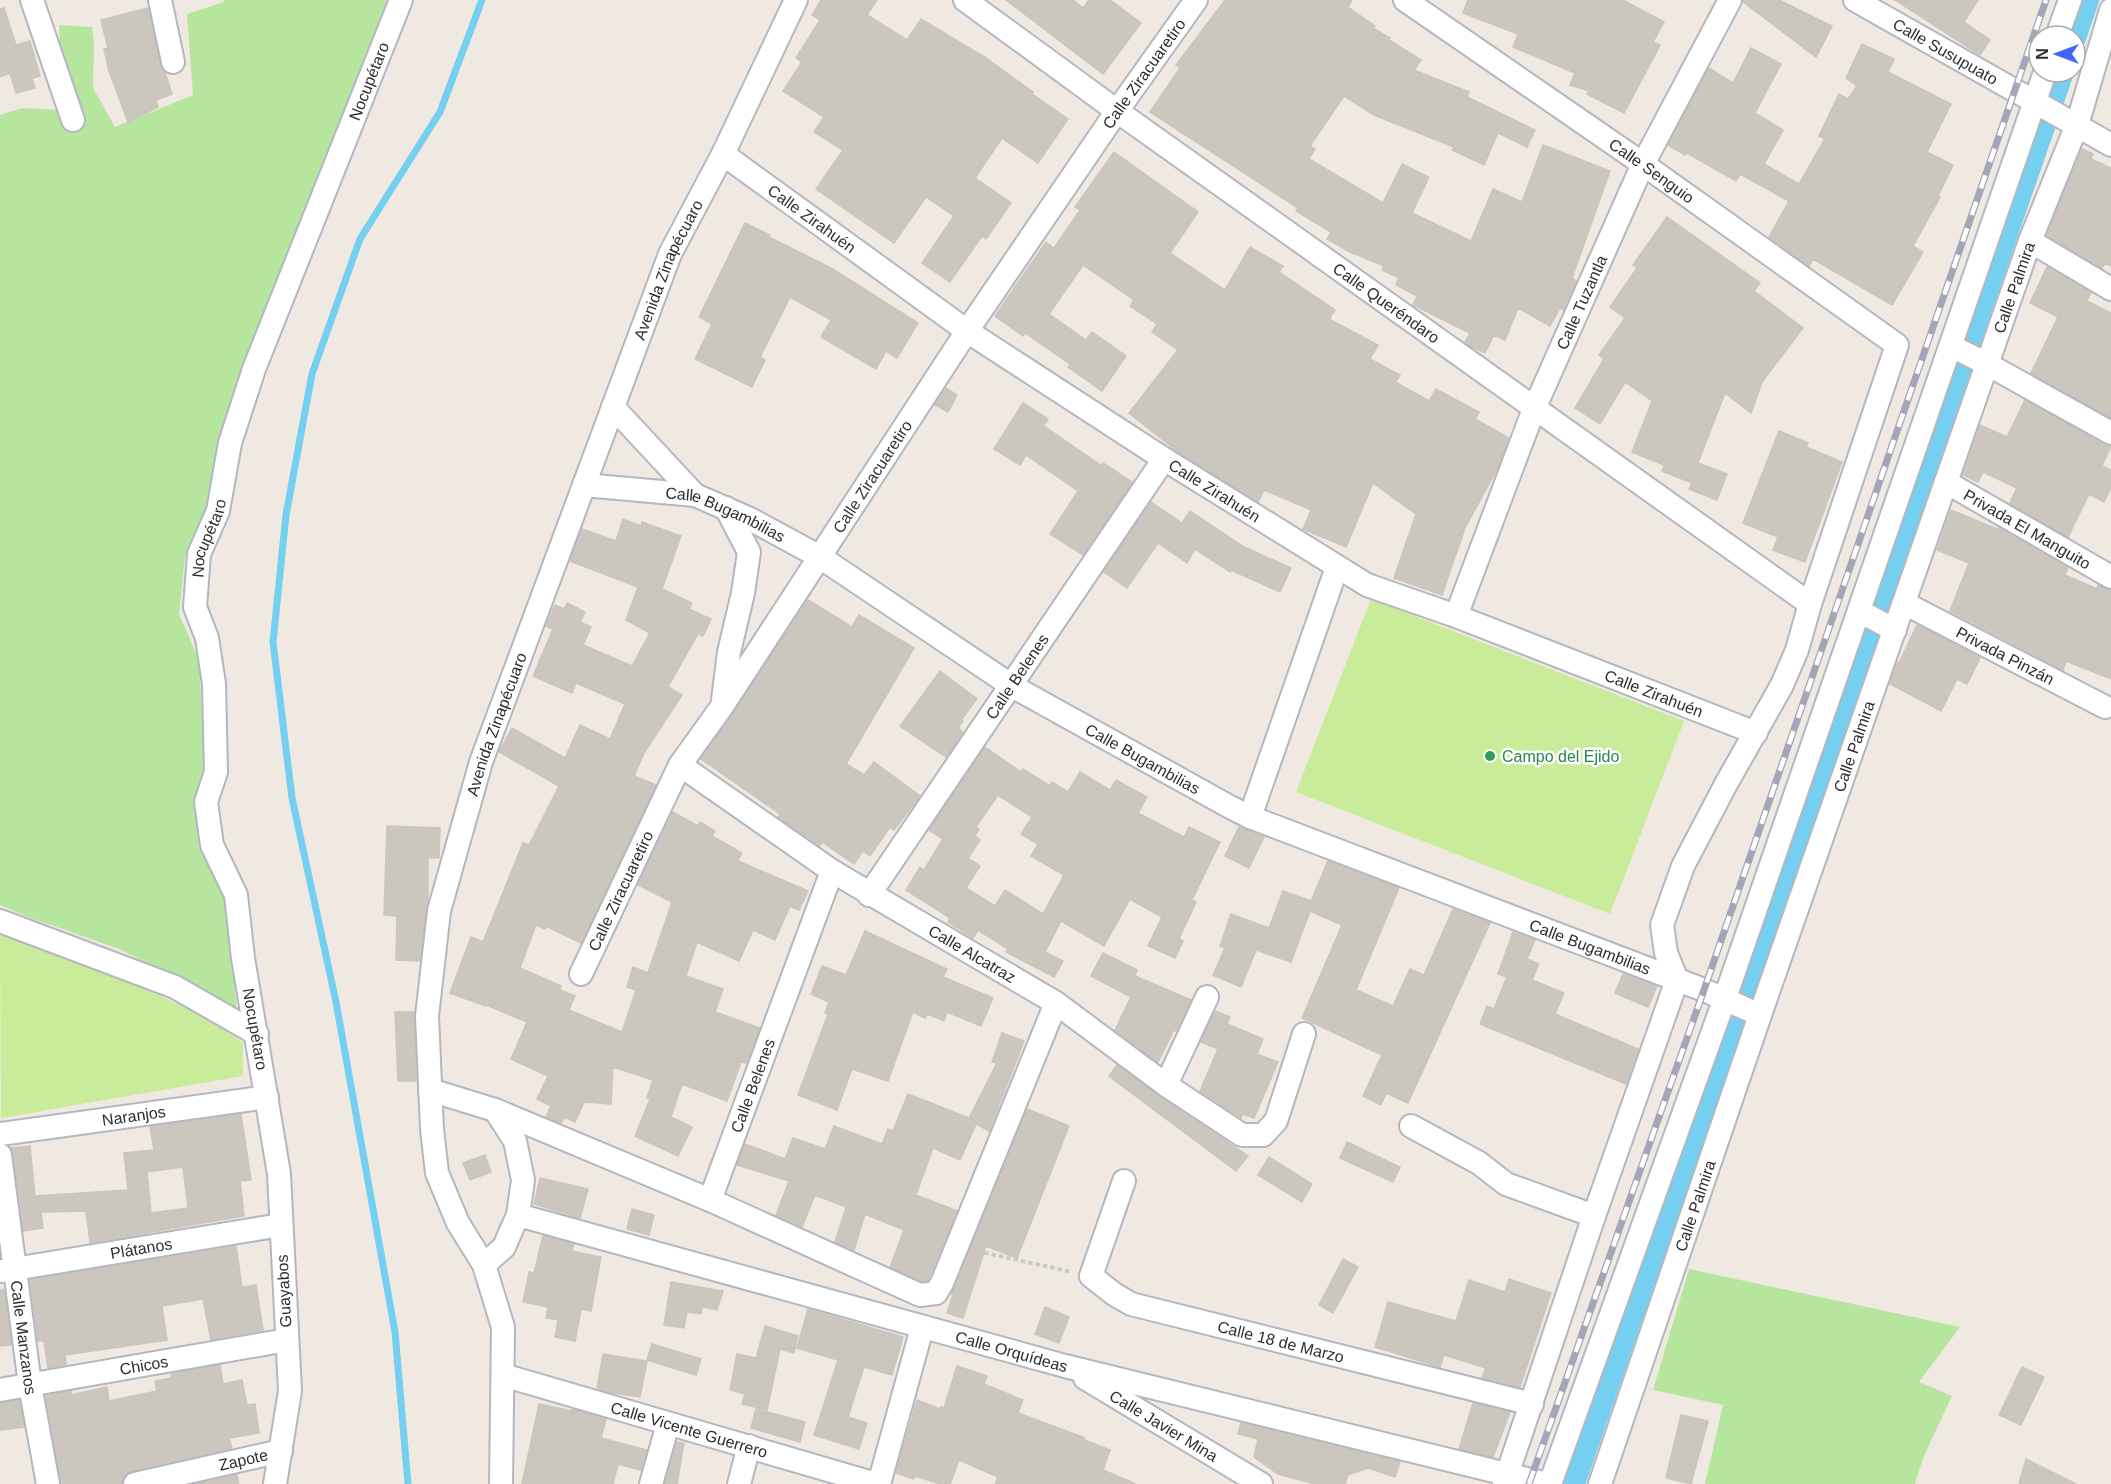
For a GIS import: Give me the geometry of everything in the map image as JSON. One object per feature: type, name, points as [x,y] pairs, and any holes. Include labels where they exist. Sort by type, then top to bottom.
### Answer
[{"type":"street","points":[[32,0],[73,120]]},
{"type":"street","points":[[160,0],[174,62]]},
{"type":"street","name":"Nocupétaro","points":[[267,1097],[243,958],[236,895],[212,845],[206,802],[216,772],[214,684],[207,638],[195,607],[200,555],[218,511],[230,443],[254,369],[401,0]]},
{"type":"street","name":"Avenida Zinapécuaro","points":[[501,1484],[503,1327],[484,1265],[458,1223],[438,1173],[432,1129],[427,1016],[439,911],[481,762],[670,254],[723,154],[796,0]]},
{"type":"street","name":"Calle Queréndaro","points":[[965,0],[1117,111],[1810,604]]},
{"type":"street","name":"Calle Ziracuaretiro","points":[[581,974],[680,765],[723,705],[967,331],[1117,111],[1196,0]]},
{"type":"street","name":"Calle Senguio","points":[[1405,0],[1643,164],[1897,345],[1810,604]]},
{"type":"street","name":"Calle Tuzantla","points":[[1456,616],[1534,409],[1643,164],[1730,0]]},
{"type":"street","name":"Calle Susupuato","points":[[1856,0],[2111,146]]},
{"type":"street","points":[[2061,24],[2070,0]]},
{"type":"street","name":"Calle Palmira","points":[[1600,1484],[1758,1014],[1905,603],[1986,364],[2111,10]]},
{"type":"street","points":[[1548,1484],[1727,999],[2038,105],[2042,84]]},
{"type":"street","name":"Calle Zirahuén","points":[[723,154],[967,331],[1164,459],[1367,585],[1456,616],[1756,733]]},
{"type":"street","points":[[2030,241],[2111,289]]},
{"type":"street","points":[[1952,347],[2111,433]]},
{"type":"street","points":[[613,407],[695,495]]},
{"type":"street","name":"Calle Belenes","points":[[869,895],[1164,459]]},
{"type":"street","name":"Privada El Manguito","points":[[1946,482],[2111,577]]},
{"type":"street","name":"Calle Bugambilias","points":[[585,484],[695,495],[726,508],[820,557],[1012,686],[1250,817],[1727,999],[1758,1014]]},
{"type":"street","points":[[723,705],[729,652],[743,593],[749,552],[726,508]]},
{"type":"street","points":[[1250,817],[1337,567]]},
{"type":"street","name":"Privada Pinzán","points":[[1905,603],[2104,707]]},
{"type":"street","points":[[1505,1480],[1677,980],[1666,953],[1662,925],[1683,866],[1786,676],[1797,650],[1810,604]]},
{"type":"street","points":[[1860,612],[1894,629]]},
{"type":"street","name":"Calle Alcatraz","points":[[680,765],[832,872],[1056,1003],[1166,1085],[1242,1135],[1263,1135],[1276,1121],[1304,1034]]},
{"type":"street","name":"Calle Belenes","points":[[710,1200],[832,872]]},
{"type":"street","points":[[0,921],[175,987],[257,1034]]},
{"type":"street","points":[[1166,1085],[1207,997]]},
{"type":"street","points":[[430,1090],[495,1110],[710,1200],[920,1295],[936,1293],[1056,1003]]},
{"type":"street","name":"Naranjos","points":[[0,1134],[267,1097]]},
{"type":"street","name":"Guayabos","points":[[267,1097],[279,1174],[290,1391],[276,1484]]},
{"type":"street","points":[[484,1265],[504,1247],[518,1215],[523,1180],[515,1141],[495,1110]]},
{"type":"street","points":[[1411,1126],[1479,1162],[1506,1184],[1594,1216]]},
{"type":"street","name":"Calle Manzanos","points":[[0,1155],[8,1270],[48,1484]]},
{"type":"street","points":[[1091,1276],[1124,1181]]},
{"type":"street","name":"Calle Orquídeas","points":[[518,1215],[1065,1366],[1505,1480],[1548,1484]]},
{"type":"street","name":"Plátanos","points":[[8,1270],[281,1226]]},
{"type":"street","name":"Calle 18 de Marzo","points":[[1091,1276],[1131,1304],[1532,1404]]},
{"type":"street","points":[[877,1484],[922,1328]]},
{"type":"street","name":"Chicos","points":[[0,1390],[287,1340]]},
{"type":"street","name":"Calle Javier Mina","points":[[1065,1366],[1261,1484]]},
{"type":"street","name":"Calle Vicente Guerrero","points":[[503,1375],[877,1484]]},
{"type":"street","points":[[651,1484],[668,1424]]},
{"type":"street","points":[[739,1484],[749,1446]]},
{"type":"street","name":"Zapote","points":[[135,1484],[281,1451]]},
{"type":"path","points":[[956,1247],[1091,1276]]},
{"type":"green space","points":[[224,0],[388,0],[235,388],[217,455],[209,502],[185,557],[179,614],[199,660],[205,767],[197,811],[224,893],[237,1008],[119,949],[0,905],[0,115],[22,108],[63,110],[59,25],[92,27],[93,88],[115,127],[193,95],[187,14],[224,2]]},
{"type":"green space","name":"Campo del Ejido","points":[[1371,599],[1684,721],[1610,914],[1296,792]]},
{"type":"green space","points":[[0,927],[213,1019],[243,1043],[243,1076],[1,1118]]},
{"type":"green space","points":[[1689,1269],[1960,1327],[1919,1382],[1952,1396],[1923,1458],[1915,1484],[1705,1484],[1723,1405],[1653,1390]]},
{"type":"building","points":[[821,0],[877,0],[867,15],[907,40],[921,19],[986,58],[1068,119],[1038,163],[1002,138],[975,178],[1011,203],[986,239],[982,236],[950,282],[922,263],[954,216],[926,197],[894,243],[816,189],[843,150],[814,132],[824,117],[783,91],[802,62],[796,58],[820,20],[812,15]]},
{"type":"building","points":[[1006,0],[1073,0],[1083,8],[1089,0],[1110,0],[1141,23],[1103,74]]},
{"type":"building","points":[[1225,0],[1352,0],[1348,7],[1375,26],[1373,28],[1390,38],[1389,40],[1421,60],[1414,70],[1469,92],[1467,97],[1535,130],[1527,147],[1498,133],[1484,165],[1452,150],[1454,147],[1374,115],[1344,96],[1310,146],[1315,149],[1309,159],[1383,203],[1402,164],[1429,177],[1412,213],[1471,241],[1493,189],[1522,202],[1543,145],[1610,171],[1572,278],[1576,281],[1563,310],[1560,308],[1550,326],[1518,308],[1505,340],[1494,335],[1485,353],[1472,347],[1465,342],[1470,333],[1413,305],[1417,296],[1396,285],[1399,278],[1382,270],[1384,266],[1350,252],[1327,239],[1331,232],[1296,211],[1298,208],[1150,112],[1180,68],[1176,65]]},
{"type":"building","points":[[1468,0],[1623,0],[1664,22],[1653,42],[1660,45],[1624,113],[1587,94],[1589,91],[1570,85],[1575,73],[1513,47],[1518,34],[1463,13]]},
{"type":"building","points":[[1743,0],[1779,0],[1832,26],[1816,57]]},
{"type":"building","points":[[1895,0],[1978,0],[1964,22],[1990,40],[1980,55]]},
{"type":"building","points":[[4,8],[16,45],[30,41],[40,76],[32,78],[35,88],[16,93],[10,73],[0,77],[0,9]]},
{"type":"building","points":[[148,8],[160,65],[165,72],[172,94],[156,100],[158,107],[128,122],[109,71],[104,49],[108,48],[101,20]]},
{"type":"building","points":[[1862,44],[1894,59],[1888,72],[1951,104],[1927,152],[1953,165],[1938,196],[1940,197],[1913,246],[1923,252],[1892,305],[1813,259],[1809,266],[1769,237],[1789,201],[1740,174],[1736,181],[1687,153],[1685,155],[1668,145],[1709,68],[1733,83],[1751,48],[1781,64],[1755,113],[1783,130],[1764,164],[1799,184],[1825,139],[1819,136],[1839,94],[1848,99],[1857,86],[1846,78]]},
{"type":"building","points":[[2082,149],[2093,154],[2091,159],[2111,168],[2111,266],[2105,263],[2102,268],[2047,235]]},
{"type":"building","points":[[1114,152],[1198,212],[1170,253],[1225,290],[1250,247],[1283,266],[1279,272],[1335,310],[1329,319],[1378,345],[1370,359],[1400,375],[1395,382],[1429,401],[1436,389],[1479,412],[1475,419],[1509,438],[1496,471],[1465,528],[1442,595],[1394,578],[1416,514],[1373,483],[1346,547],[1303,529],[1311,510],[1264,490],[1258,502],[1177,451],[1129,413],[1178,350],[1152,332],[1157,324],[1130,306],[1134,300],[1083,265],[1049,314],[1086,340],[1092,332],[1126,356],[1102,391],[1068,367],[1070,364],[1025,333],[1023,336],[995,316],[1046,242],[1054,248],[1080,210],[1075,207]]},
{"type":"building","points":[[1667,217],[1760,283],[1754,291],[1803,328],[1762,382],[1751,413],[1725,393],[1698,463],[1727,474],[1717,500],[1689,489],[1692,483],[1662,471],[1664,465],[1632,452],[1652,401],[1625,382],[1600,424],[1575,408],[1604,359],[1599,355],[1625,318],[1610,307],[1637,268],[1633,265]]},
{"type":"building","points":[[745,223],[831,268],[918,323],[897,358],[886,351],[876,369],[821,337],[831,320],[790,297],[760,357],[765,360],[752,387],[695,359],[712,324],[699,317]]},
{"type":"building","points":[[2047,267],[2091,293],[2087,301],[2111,313],[2111,418],[2031,373],[2058,317],[2030,303]]},
{"type":"building","points":[[946,388],[957,395],[948,412],[935,405]]},
{"type":"building","points":[[2025,400],[2104,445],[2111,446],[2102,466],[2111,470],[2111,487],[2104,502],[2089,494],[2068,537],[2010,503],[2017,488],[1983,472],[1978,482],[1963,475],[1980,425],[2007,437]]},
{"type":"building","points":[[1023,403],[1048,419],[1044,426],[1102,466],[1103,463],[1132,482],[1083,555],[1050,534],[1078,491],[1026,455],[1020,465],[994,449]]},
{"type":"building","points":[[1779,431],[1808,443],[1806,447],[1842,462],[1805,562],[1773,550],[1778,537],[1743,523]]},
{"type":"building","points":[[1151,502],[1182,523],[1190,511],[1244,547],[1291,568],[1280,592],[1231,570],[1230,572],[1195,549],[1187,563],[1158,543],[1127,588],[1104,572]]},
{"type":"building","points":[[1951,510],[1998,528],[2068,568],[2065,575],[2097,589],[2098,585],[2111,590],[2111,679],[2066,661],[2063,670],[1950,611],[1969,563],[1937,550]]},
{"type":"building","points":[[623,519],[641,526],[642,522],[681,536],[662,589],[692,603],[689,609],[711,619],[703,636],[698,634],[668,687],[682,695],[644,753],[634,776],[656,785],[581,943],[546,926],[545,929],[536,925],[520,968],[561,986],[560,990],[575,996],[569,1010],[622,1032],[636,990],[627,987],[633,967],[648,973],[672,902],[638,885],[673,812],[698,826],[700,822],[715,831],[712,836],[742,853],[738,861],[808,891],[799,910],[790,906],[775,940],[753,930],[739,961],[697,942],[686,976],[723,989],[715,1012],[760,1028],[746,1063],[741,1062],[727,1101],[682,1084],[671,1117],[692,1127],[678,1156],[635,1136],[650,1099],[647,1098],[653,1080],[613,1067],[611,1104],[584,1102],[575,1122],[564,1117],[561,1123],[546,1117],[551,1106],[537,1099],[548,1076],[511,1059],[527,1022],[450,993],[471,937],[483,942],[523,843],[529,845],[559,786],[499,752],[512,728],[565,758],[580,725],[610,739],[625,704],[576,683],[572,693],[533,676],[553,629],[546,626],[555,605],[564,609],[567,603],[585,612],[580,622],[591,627],[583,645],[632,666],[650,633],[626,620],[638,587],[570,561],[582,529],[616,541]]},
{"type":"building","points":[[808,600],[852,627],[859,615],[914,648],[846,764],[864,775],[874,762],[920,796],[894,830],[890,827],[870,856],[863,851],[854,864],[822,842],[820,846],[778,817],[780,814],[701,759]]},
{"type":"building","points":[[1917,625],[1980,658],[1967,684],[1957,679],[1941,711],[1890,684],[1897,662],[1899,663]]},
{"type":"building","points":[[940,671],[977,699],[961,720],[963,721],[958,728],[963,732],[946,757],[900,726]]},
{"type":"building","points":[[985,747],[1021,772],[1023,769],[1050,786],[1052,782],[1068,792],[1080,772],[1110,790],[1116,780],[1147,797],[1138,813],[1184,837],[1189,827],[1220,842],[1192,900],[1196,902],[1179,939],[1183,941],[1175,958],[1148,946],[1162,917],[1130,899],[1104,946],[1061,921],[1045,952],[1063,961],[1054,977],[1006,952],[1008,949],[978,930],[973,938],[948,922],[950,918],[906,890],[920,867],[924,870],[943,839],[929,830]],"holes":[[[998,795],[1032,817],[1021,834],[1038,844],[1031,856],[1064,875],[1043,914],[1005,890],[995,906],[966,888],[980,866],[968,858],[980,840],[975,836],[979,829],[976,827]]]},
{"type":"building","points":[[387,826],[440,828],[439,858],[428,858],[428,900],[420,961],[396,960],[397,916],[384,915]]},
{"type":"building","points":[[1239,827],[1264,837],[1249,868],[1225,856]]},
{"type":"building","points":[[1328,861],[1399,888],[1356,990],[1393,1006],[1410,969],[1424,975],[1453,909],[1490,923],[1408,1103],[1386,1093],[1381,1105],[1363,1096],[1382,1055],[1302,1018],[1342,925],[1310,911],[1291,962],[1256,950],[1241,987],[1213,975],[1225,948],[1220,946],[1231,914],[1269,928],[1283,891],[1311,901]]},
{"type":"building","points":[[865,931],[947,969],[943,977],[993,998],[981,1026],[947,1012],[944,1021],[927,1014],[925,1018],[913,1012],[888,1081],[852,1069],[837,1110],[798,1095],[828,1014],[825,1013],[829,1002],[811,994],[822,966],[846,975]]},
{"type":"building","points":[[1513,932],[1535,940],[1527,959],[1539,964],[1532,980],[1564,993],[1555,1014],[1638,1049],[1626,1084],[1480,1024],[1487,1006],[1494,1009],[1507,977],[1498,974]]},
{"type":"building","points":[[1103,953],[1137,970],[1135,976],[1191,1000],[1158,1062],[1115,1030],[1131,997],[1091,976]]},
{"type":"building","points":[[1623,974],[1657,986],[1648,1007],[1615,993]]},
{"type":"building","points":[[1215,1011],[1230,1017],[1227,1024],[1263,1039],[1257,1054],[1278,1062],[1254,1118],[1243,1114],[1241,1118],[1200,1091],[1218,1049],[1201,1042]]},
{"type":"building","points":[[395,1012],[414,1012],[416,1081],[398,1081]]},
{"type":"building","points":[[1002,1033],[1024,1041],[989,1131],[976,1124],[960,1160],[933,1148],[916,1195],[957,1211],[928,1280],[922,1281],[890,1267],[904,1230],[865,1214],[854,1250],[835,1242],[846,1207],[815,1195],[802,1227],[776,1215],[789,1181],[737,1165],[745,1144],[785,1159],[793,1138],[825,1149],[834,1126],[882,1144],[888,1129],[893,1131],[908,1094],[969,1118],[997,1063],[992,1062]]},
{"type":"building","points":[[1117,1065],[1248,1156],[1236,1171],[1109,1076]]},
{"type":"building","points":[[1027,1109],[1069,1126],[1017,1258],[986,1246],[963,1318],[947,1313],[953,1295],[951,1294]]},
{"type":"building","points":[[241,1114],[251,1180],[240,1181],[244,1216],[90,1243],[86,1211],[41,1212],[43,1228],[23,1231],[11,1148],[30,1146],[35,1196],[128,1190],[124,1153],[154,1150],[150,1127]],"holes":[[[183,1167],[188,1208],[151,1213],[147,1172]]]},
{"type":"building","points":[[1347,1142],[1400,1167],[1393,1182],[1340,1158]]},
{"type":"building","points":[[485,1155],[491,1172],[470,1180],[463,1163]]},
{"type":"building","points":[[1269,1157],[1312,1184],[1302,1202],[1258,1175]]},
{"type":"building","points":[[540,1178],[588,1189],[580,1218],[534,1204]]},
{"type":"building","points":[[632,1209],[654,1215],[649,1235],[627,1229]]},
{"type":"building","points":[[543,1236],[574,1244],[572,1251],[601,1257],[591,1311],[581,1309],[575,1341],[555,1337],[558,1320],[546,1318],[548,1307],[523,1302],[529,1272],[534,1273]]},
{"type":"building","points":[[236,1246],[242,1287],[256,1285],[263,1330],[211,1340],[203,1299],[162,1306],[167,1340],[65,1355],[66,1365],[48,1368],[44,1341],[38,1341],[30,1280]]},
{"type":"building","points":[[1343,1259],[1358,1267],[1333,1313],[1319,1305]]},
{"type":"building","points":[[1509,1279],[1551,1293],[1520,1387],[1482,1378],[1486,1368],[1444,1355],[1440,1367],[1375,1347],[1388,1302],[1456,1321],[1469,1280],[1505,1292]]},
{"type":"building","points":[[671,1282],[723,1291],[717,1310],[702,1307],[701,1314],[687,1312],[684,1328],[664,1325]]},
{"type":"building","points":[[0,1290],[4,1290],[11,1345],[0,1346]]},
{"type":"building","points":[[1045,1307],[1069,1317],[1059,1343],[1035,1334]]},
{"type":"building","points":[[808,1309],[903,1337],[892,1375],[864,1367],[848,1417],[867,1423],[859,1449],[814,1435],[838,1360],[797,1348]]},
{"type":"building","points":[[765,1326],[798,1336],[794,1353],[780,1349],[767,1410],[742,1404],[745,1394],[730,1390],[737,1354],[756,1358]]},
{"type":"building","points":[[652,1344],[701,1359],[696,1375],[647,1360]]},
{"type":"building","points":[[603,1354],[647,1361],[640,1397],[597,1388]]},
{"type":"building","points":[[220,1365],[223,1384],[242,1380],[247,1405],[255,1404],[259,1433],[229,1438],[232,1448],[132,1471],[125,1475],[122,1484],[61,1484],[46,1396],[71,1391],[71,1395],[107,1387],[109,1401],[157,1391],[155,1381],[171,1378],[171,1374]]},
{"type":"building","points":[[957,1366],[987,1376],[984,1384],[1023,1400],[1018,1413],[1085,1438],[1084,1440],[1110,1450],[1103,1470],[1136,1484],[995,1484],[998,1477],[959,1460],[950,1484],[940,1484],[915,1476],[914,1479],[896,1473],[917,1400],[940,1409],[944,1408]]},
{"type":"building","points":[[2022,1367],[2044,1377],[2021,1425],[1999,1415]]},
{"type":"building","points":[[19,1400],[24,1427],[0,1430],[0,1403]]},
{"type":"building","points":[[1473,1403],[1510,1412],[1493,1457],[1459,1449]]},
{"type":"building","points":[[539,1404],[572,1411],[572,1409],[606,1419],[601,1438],[647,1450],[641,1470],[618,1464],[613,1484],[522,1484]]},
{"type":"building","points":[[756,1409],[805,1422],[800,1442],[751,1428]]},
{"type":"building","points":[[1681,1415],[1708,1421],[1691,1484],[1666,1478]]},
{"type":"building","points":[[1241,1423],[1400,1462],[1395,1477],[1368,1468],[1348,1475],[1345,1484],[1315,1484],[1278,1474],[1254,1457],[1258,1439],[1238,1434]]},
{"type":"building","points":[[677,1442],[684,1443],[677,1484],[665,1484]]},
{"type":"building","points":[[2026,1459],[2076,1484],[2019,1484]]},
{"type":"building","points":[[237,1475],[239,1484],[196,1484]]},
{"type":"waterway","points":[[408,1484],[395,1332],[336,1002],[292,798],[273,642],[286,515],[312,374],[360,239],[440,112],[482,0]]},
{"type":"waterway","points":[[2080,24],[2088,0]]},
{"type":"waterway","points":[[1574,1484],[2059,84]]},
{"type":"railway","points":[[1529,1484],[1704,990],[2046,0]]},
{"type":"place","name":"Campo del Ejido","points":[[1490,756]]}]
